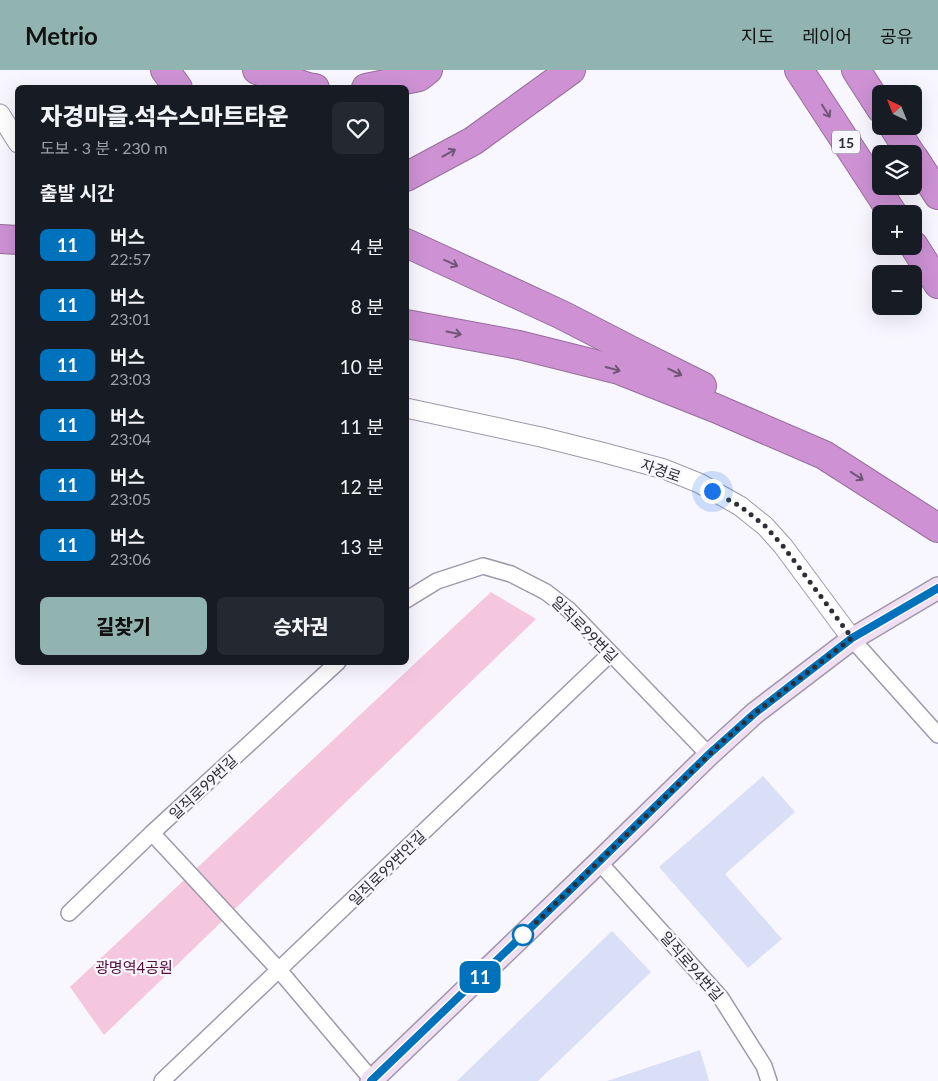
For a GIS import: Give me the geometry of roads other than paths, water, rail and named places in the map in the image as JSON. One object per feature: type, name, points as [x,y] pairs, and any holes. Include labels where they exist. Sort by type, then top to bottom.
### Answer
[{"type":"highway","points":[[165,70],[176,85]]},
{"type":"highway","points":[[256,70],[302,85]]},
{"type":"highway","points":[[379,85],[419,76],[428,70]]},
{"type":"highway","points":[[409,175],[473,141],[571,70]]},
{"type":"highway","name":"15","points":[[799,70],[887,205]]},
{"type":"highway","points":[[856,70],[872,94]]},
{"type":"highway","points":[[922,171],[938,196]]},
{"type":"highway","points":[[409,244],[562,314],[710,389],[824,454],[938,528]]},
{"type":"highway","points":[[920,255],[938,284]]},
{"type":"highway","points":[[409,325],[519,345],[619,370],[824,454]]},
{"type":"main road","points":[[372,1081],[708,755],[755,713],[852,638],[938,588]]},
{"type":"street","points":[[0,114],[15,138]]},
{"type":"street","name":"자경로","points":[[409,409],[596,450],[664,469],[699,483],[740,506],[765,526],[783,546],[852,638]]},
{"type":"street","name":"일직로99번길","points":[[409,598],[437,581],[483,566],[511,574],[546,592],[569,610],[708,755]]},
{"type":"street","points":[[852,638],[938,735]]},
{"type":"street","name":"일직로99번안길","points":[[162,1081],[610,654]]},
{"type":"street","name":"일직로99번길","points":[[69,912],[335,665]]},
{"type":"street","points":[[152,834],[279,970],[372,1081]]},
{"type":"street","name":"일직로94번길","points":[[599,862],[721,998],[764,1066],[769,1081]]},
{"type":"park label","name":"광명역4공원","points":[[134,967]]}]
